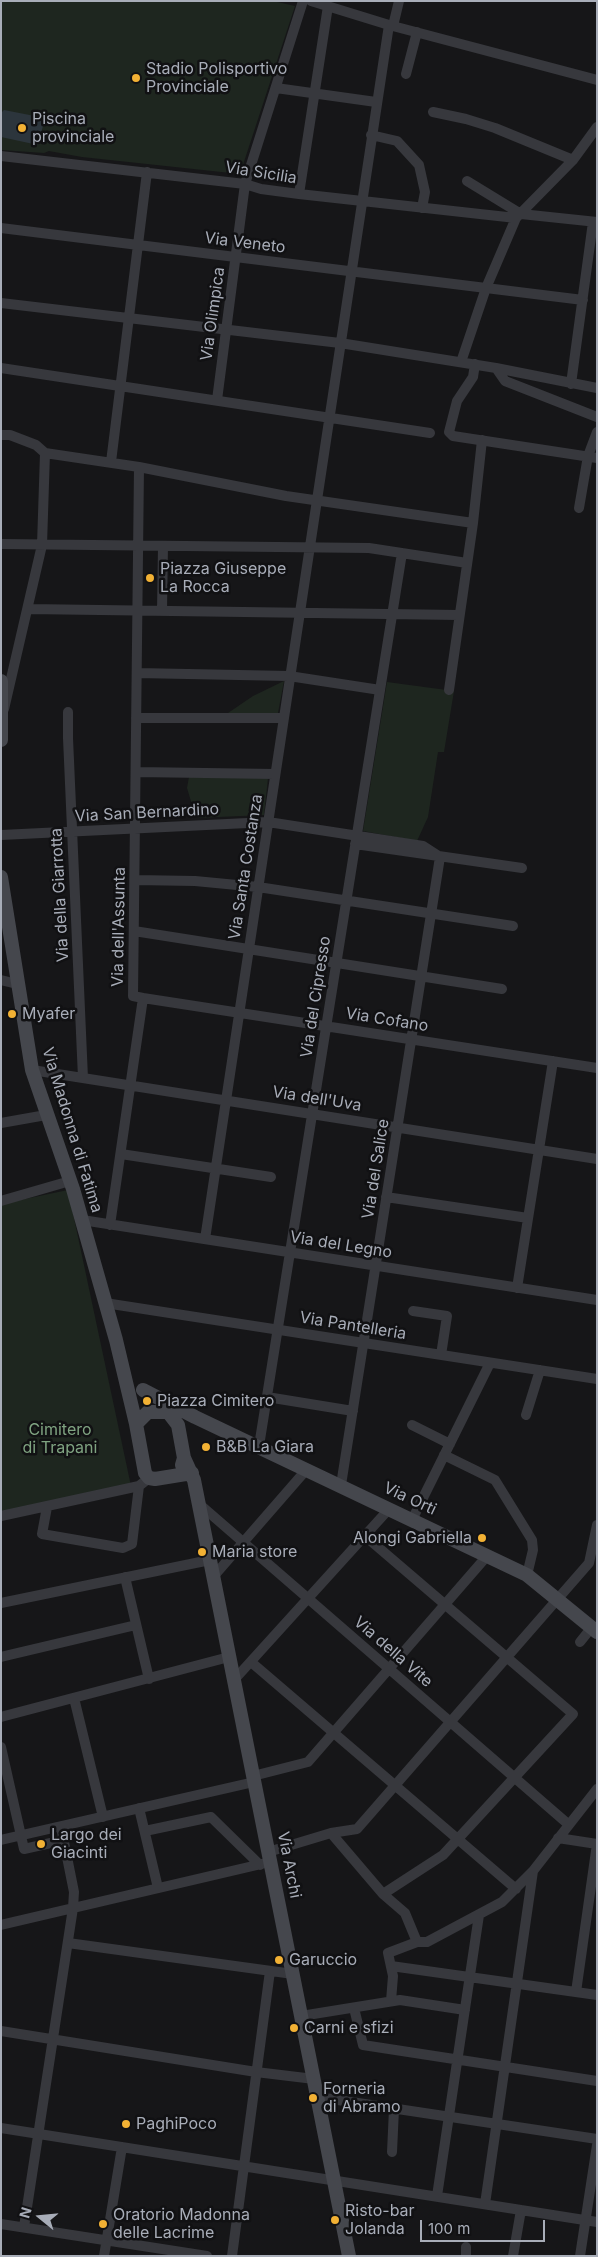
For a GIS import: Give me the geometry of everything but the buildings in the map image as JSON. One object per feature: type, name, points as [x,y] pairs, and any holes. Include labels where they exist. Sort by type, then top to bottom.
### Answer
[{"type":"street","name":"Via Olimpica","points":[[217,400],[245,184],[303,1]]},
{"type":"street","points":[[311,1],[390,25],[597,80]]},
{"type":"street","name":"Via Santa Costanza","points":[[205,1239],[376,102],[390,25],[399,1]]},
{"type":"street","points":[[299,194],[328,6]]},
{"type":"street","points":[[406,74],[417,32]]},
{"type":"street","points":[[276,88],[376,102]]},
{"type":"street","points":[[433,112],[495,128],[573,160]]},
{"type":"street","points":[[461,362],[486,288],[518,216],[573,160],[597,126]]},
{"type":"street","points":[[371,135],[398,141],[418,165],[425,192],[422,208]]},
{"type":"street","name":"Via Sicilia","points":[[1,156],[245,184],[261,189],[361,202],[595,222]]},
{"type":"street","points":[[111,462],[147,172]]},
{"type":"street","points":[[467,180],[518,216]]},
{"type":"street","points":[[571,384],[595,222]]},
{"type":"street","name":"Via Veneto","points":[[1,228],[583,300]]},
{"type":"street","points":[[1,303],[340,344],[475,364],[597,388]]},
{"type":"street","points":[[475,364],[473,377],[457,401],[449,432],[453,436],[592,457]]},
{"type":"street","points":[[1,368],[329,416],[430,433]]},
{"type":"street","points":[[496,368],[505,380],[597,417]]},
{"type":"street","points":[[579,508],[597,432]]},
{"type":"street","points":[[1,435],[10,435],[36,445],[44,453],[111,462],[316,500],[473,523]]},
{"type":"street","points":[[448,690],[473,523],[482,440]]},
{"type":"street","points":[[2,714],[42,545],[44,453]]},
{"type":"street","points":[[136,544],[139,467]]},
{"type":"street","points":[[1,544],[368,548],[467,563]]},
{"type":"street","name":"Via dell'Assunta","points":[[110,1225],[143,998],[133,996],[137,673],[136,544]]},
{"type":"street","points":[[165,611],[166,546]]},
{"type":"street","name":"Via del Cipresso","points":[[259,1446],[402,553]]},
{"type":"street","points":[[28,609],[136,613],[165,611],[459,615]]},
{"type":"street","points":[[137,673],[290,676],[380,690]]},
{"type":"street","points":[[1,681],[1,740]]},
{"type":"street","name":"Via della Giarrotta","points":[[68,712],[83,1078]]},
{"type":"street","points":[[136,718],[283,718]]},
{"type":"street","points":[[136,772],[275,774]]},
{"type":"street","name":"Via San Bernardino","points":[[1,835],[135,830],[268,822],[356,840],[423,846],[440,857],[522,868]]},
{"type":"street","name":"Via del Salice","points":[[341,1486],[440,857]]},
{"type":"street","name":"Via Madonna di Fatima","points":[[1,877],[32,1070],[70,1181],[116,1340]]},
{"type":"street","points":[[134,880],[196,881],[258,887],[513,926]]},
{"type":"street","points":[[134,932],[502,989]]},
{"type":"street","points":[[1,980],[17,984]]},
{"type":"street","name":"Via Cofano","points":[[143,998],[597,1068]]},
{"type":"street","points":[[517,1288],[553,1061]]},
{"type":"street","name":"Via dell'Uva","points":[[32,1070],[597,1159]]},
{"type":"street","points":[[1,1123],[46,1115]]},
{"type":"street","points":[[121,1154],[271,1177]]},
{"type":"street","points":[[1,1201],[70,1181]]},
{"type":"street","points":[[386,1197],[528,1218]]},
{"type":"street","name":"Via del Legno","points":[[82,1220],[597,1300]]},
{"type":"street","name":"Via Pantelleria","points":[[104,1303],[597,1379]]},
{"type":"street","points":[[413,1311],[447,1316],[441,1355]]},
{"type":"street","points":[[47,1507],[42,1534],[123,1548],[132,1544],[140,1486],[145,1474],[136,1424],[116,1340]]},
{"type":"street","name":"Via Archi","points":[[116,1340],[131,1374],[143,1390],[178,1425],[184,1458],[193,1477],[254,1779],[266,1859],[293,1974],[349,2256]]},
{"type":"street","points":[[412,1520],[490,1362]]},
{"type":"street","points":[[526,1415],[540,1370]]},
{"type":"street","points":[[143,1390],[196,1417]]},
{"type":"street","points":[[267,1397],[353,1411]]},
{"type":"street","points":[[136,1424],[148,1412],[166,1412],[196,1417]]},
{"type":"street","name":"Via Orti","points":[[196,1417],[528,1575],[594,1629]]},
{"type":"street","points":[[412,1425],[450,1444]]},
{"type":"street","points":[[444,1455],[495,1480],[532,1540],[533,1550],[528,1575]]},
{"type":"street","points":[[174,1477],[182,1466],[184,1458]]},
{"type":"street","points":[[213,1577],[307,1469]]},
{"type":"street","points":[[1,1516],[140,1486],[164,1479],[193,1477]]},
{"type":"street","name":"Via della Vite","points":[[198,1503],[568,1824]]},
{"type":"street","points":[[234,1680],[390,1509]]},
{"type":"street","points":[[1,1925],[158,1888],[266,1859],[331,1833],[357,1828],[589,1563],[597,1525]]},
{"type":"street","points":[[365,1536],[573,1714],[444,1854],[383,1894]]},
{"type":"street","points":[[1,1840],[103,1817],[254,1779],[308,1762],[486,1556]]},
{"type":"street","points":[[1,1603],[210,1560]]},
{"type":"street","points":[[125,1577],[149,1679]]},
{"type":"street","points":[[1,1657],[136,1626]]},
{"type":"street","points":[[580,1642],[594,1629]]},
{"type":"street","points":[[1,1718],[229,1657]]},
{"type":"street","points":[[251,1662],[458,1839],[518,1887],[530,1892]]},
{"type":"street","points":[[74,1698],[103,1817]]},
{"type":"street","points":[[1,1747],[24,1849],[64,1840]]},
{"type":"street","points":[[390,2001],[393,1976],[388,1953],[417,1942],[427,1942],[479,1916],[502,1902],[533,1870],[568,1824],[596,1792]]},
{"type":"street","points":[[139,1808],[158,1888]]},
{"type":"street","points":[[144,1831],[211,1817],[266,1859]]},
{"type":"street","points":[[24,2227],[73,1908],[74,1892],[61,1826]]},
{"type":"street","points":[[331,1833],[383,1894],[405,1913],[417,1942]]},
{"type":"street","points":[[558,1838],[597,1844],[576,1992]]},
{"type":"street","points":[[485,2204],[533,1870]]},
{"type":"street","points":[[437,2196],[479,1916]]},
{"type":"street","points":[[68,1943],[293,1974]]},
{"type":"street","points":[[391,1966],[597,1995]]},
{"type":"street","points":[[232,2256],[270,1971]]},
{"type":"street","points":[[301,2016],[400,2000],[465,2010]]},
{"type":"street","points":[[354,2008],[362,2046],[597,2081]]},
{"type":"street","points":[[1,2031],[256,2072],[314,2079]]},
{"type":"street","points":[[318,2097],[597,2139]]},
{"type":"street","points":[[392,2152],[394,2109]]},
{"type":"street","points":[[1,2128],[597,2222]]},
{"type":"street","points":[[580,2256],[597,2145]]},
{"type":"street","points":[[104,2256],[122,2147]]},
{"type":"street","points":[[513,2256],[521,2210]]},
{"type":"street","points":[[1,2224],[207,2256]]},
{"type":"green space","name":"Stadio Polisportivo Provinciale","points":[[1,1],[273,1],[295,6],[240,174],[82,157],[49,151],[44,153],[1,150]]},
{"type":"green space","points":[[284,681],[278,713],[228,713],[253,696]]},
{"type":"green space","points":[[387,682],[454,691],[444,752],[438,752],[428,817],[417,841],[363,831]]},
{"type":"green space","points":[[189,777],[268,778],[264,815],[196,818],[187,788]]},
{"type":"green space","name":"Cimitero di Trapani","points":[[68,1190],[131,1486],[1,1512],[1,1204]]},
{"type":"shaded area","name":"Piscina provinciale","points":[[4,110],[45,118],[38,145],[1,137],[1,113]]},
{"type":"place","name":"Stadio Polisportivo Provinciale","points":[[136,78]]},
{"type":"place","name":"Piscina provinciale","points":[[22,128]]},
{"type":"place","name":"Piazza Giuseppe La Rocca","points":[[150,578]]},
{"type":"place","name":"Myafer","points":[[12,1014]]},
{"type":"place","name":"Piazza Cimitero","points":[[147,1401]]},
{"type":"place","name":"B&B La Giara","points":[[206,1447]]},
{"type":"place","name":"Alongi Gabriella","points":[[482,1538]]},
{"type":"place","name":"Maria store","points":[[202,1552]]},
{"type":"place","name":"Largo dei Giacinti","points":[[41,1844]]},
{"type":"place","name":"Garuccio","points":[[279,1960]]},
{"type":"place","name":"Carni e sfizi","points":[[294,2028]]},
{"type":"place","name":"Forneria di Abramo","points":[[313,2098]]},
{"type":"place","name":"PaghiPoco","points":[[126,2124]]},
{"type":"place","name":"Risto-bar Jolanda","points":[[335,2220]]},
{"type":"place","name":"Oratorio Madonna delle Lacrime","points":[[103,2224]]}]
